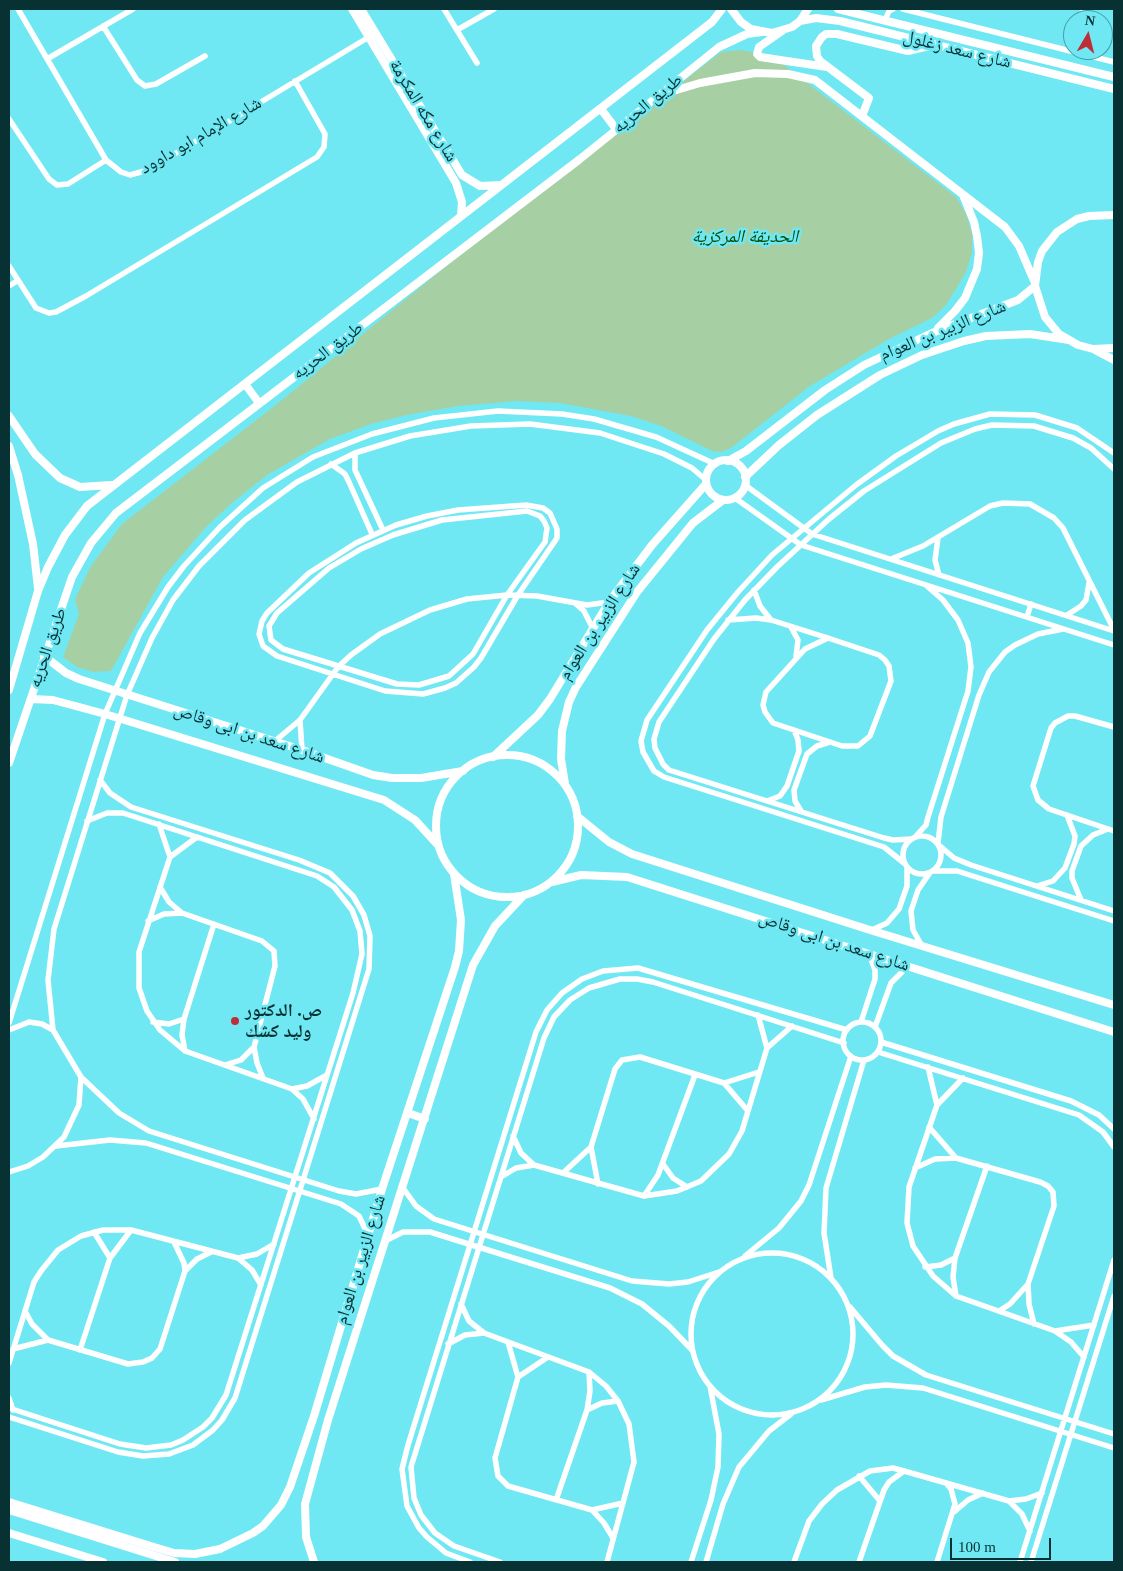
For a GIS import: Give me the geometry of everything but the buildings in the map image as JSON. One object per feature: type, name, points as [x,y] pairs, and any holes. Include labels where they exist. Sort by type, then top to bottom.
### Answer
[{"type":"street","name":"شارع الإمام ابو داوود","points":[[18,9],[106,160],[121,172],[140,174],[369,37]]},
{"type":"street","points":[[47,59],[133,9]]},
{"type":"street","name":"شارع مكه المكرمة","points":[[352,9],[440,148],[467,180],[488,187],[502,185]]},
{"type":"street","name":"شارع مكه المكرمة","points":[[361,9],[440,148],[459,189],[462,202],[461,216]]},
{"type":"street","points":[[444,9],[477,63]]},
{"type":"street","points":[[457,30],[494,9]]},
{"type":"street","name":"طريق الحريه","points":[[9,690],[38,591],[56,550],[87,506],[712,22],[722,9]]},
{"type":"street","points":[[731,9],[741,22],[762,32]]},
{"type":"street","points":[[808,9],[800,21],[759,47],[757,54],[760,57],[829,67]]},
{"type":"street","points":[[840,9],[840,21]]},
{"type":"street","name":"شارع سعد زغلول","points":[[840,9],[1114,77]]},
{"type":"street","points":[[885,20],[889,10],[893,9]]},
{"type":"street","points":[[903,9],[1063,48]]},
{"type":"street","name":"شارع سعد زغلول","points":[[800,21],[816,18],[840,21],[1114,89]]},
{"type":"street","points":[[103,26],[137,80],[145,86],[156,84],[205,56]]},
{"type":"street","name":"طريق الحريه","points":[[9,763],[44,656],[78,565],[91,543],[107,522],[126,504],[616,129],[719,47],[747,34],[782,31]]},
{"type":"street","points":[[862,116],[869,98],[820,61],[816,51],[818,41],[826,34],[837,34],[908,51],[934,45]]},
{"type":"street","points":[[1085,82],[1088,70]]},
{"type":"street","points":[[659,95],[700,83],[739,75],[788,74],[815,80],[996,219],[1012,236],[1035,285]]},
{"type":"street","points":[[9,266],[36,308],[49,313],[62,309],[317,157],[324,147],[325,134],[295,81]]},
{"type":"street","points":[[601,108],[616,129]]},
{"type":"street","points":[[9,118],[49,179],[58,185],[68,184],[106,160]]},
{"type":"street","points":[[932,333],[956,311],[968,291],[977,269],[979,253],[977,236],[974,222],[962,193]]},
{"type":"street","points":[[1114,216],[1089,216],[1077,219],[1057,232],[1042,251],[1038,262],[1035,285],[1036,297],[1045,317],[1052,326],[1068,340],[1093,349],[1114,360]]},
{"type":"street","points":[[9,286],[18,281]]},
{"type":"street","name":"شارع الزبير بن العوام","points":[[728,461],[746,450],[824,390],[876,358],[932,333],[998,310],[1018,300],[1035,285]]},
{"type":"street","name":"شارع الزبير بن العوام","points":[[745,481],[779,444],[824,410],[880,375],[922,355],[986,336],[1030,334],[1068,340]]},
{"type":"street","points":[[1093,349],[1114,348]]},
{"type":"street","points":[[245,384],[259,404]]},
{"type":"street","points":[[9,1023],[105,714],[114,692],[153,610],[168,587],[202,546],[240,507],[262,488],[304,462],[342,445],[434,418],[498,411],[530,411],[570,415],[626,427],[671,443],[715,464]]},
{"type":"street","points":[[1114,453],[1090,435],[1056,420],[1012,413],[990,414],[954,424],[921,441],[856,485],[790,538],[755,573],[706,630],[642,730],[643,752],[654,771],[664,777],[884,847],[906,865],[921,874],[957,871],[1114,921]]},
{"type":"street","points":[[990,414],[992,425]]},
{"type":"street","points":[[9,416],[35,454],[60,478],[80,487],[113,484]]},
{"type":"street","points":[[382,1189],[365,1193],[347,1193],[149,1131],[119,1113],[81,1077],[54,1030],[48,980],[50,947],[119,718],[162,619],[177,594],[199,566],[229,535],[262,506],[297,482],[331,464],[355,453],[410,436],[450,428],[498,424],[555,426],[600,433],[643,445],[692,468],[706,482],[712,494],[723,500],[735,498],[741,492],[745,481]]},
{"type":"street","points":[[1114,469],[1091,448],[1054,430],[1021,424],[992,425],[958,436],[902,466],[864,491],[812,534],[754,590],[728,620],[700,658],[659,722],[654,739],[658,756],[669,770],[884,838],[893,840],[926,836],[962,862],[1114,911]]},
{"type":"street","points":[[9,446],[18,474],[33,544],[38,591]]},
{"type":"street","points":[[355,453],[355,470],[383,530]]},
{"type":"street","points":[[706,482],[709,471],[715,464],[728,461],[739,466],[745,481],[812,534],[1114,630]]},
{"type":"street","points":[[331,464],[344,474],[349,482],[372,534]]},
{"type":"street","points":[[9,471],[18,474]]},
{"type":"street","name":"شارع الزبير بن العوام","points":[[492,757],[538,715],[610,602],[652,545],[706,482]]},
{"type":"street","points":[[735,498],[802,545],[1114,646]]},
{"type":"street","name":"شارع الزبير بن العوام","points":[[565,786],[561,759],[562,731],[569,702],[576,687],[637,592],[693,523],[723,500]]},
{"type":"street","points":[[891,559],[938,538],[990,506],[1003,502],[1030,504],[1054,518],[1063,528],[1114,630]]},
{"type":"street","points":[[535,505],[550,513],[555,520],[556,538],[474,667],[461,679],[446,688],[428,693],[411,694],[385,691],[278,656],[268,651],[260,640],[260,629],[267,613],[295,585],[340,552],[372,534],[419,518],[459,514],[535,505]]},
{"type":"street","points":[[526,511],[540,516],[544,522],[547,535],[545,542],[506,595],[473,654],[458,670],[440,680],[418,685],[397,684],[283,649],[272,640],[269,633],[272,619],[301,592],[329,568],[369,545],[409,529],[459,514],[526,511]]},
{"type":"street","points":[[938,538],[934,553],[939,575]]},
{"type":"street","points":[[1066,615],[1081,606],[1086,600],[1089,581]]},
{"type":"street","points":[[870,930],[887,923],[894,916],[906,886],[904,847],[926,824],[968,691],[971,667],[968,642],[958,620],[943,600],[924,584]]},
{"type":"street","points":[[295,585],[301,592]]},
{"type":"street","points":[[754,590],[760,606],[770,620]]},
{"type":"street","points":[[275,741],[300,720],[338,667],[380,634],[430,610],[467,599],[506,595],[547,598],[576,604],[610,602]]},
{"type":"street","points":[[576,604],[586,615],[593,629]]},
{"type":"street","points":[[1027,617],[1031,604]]},
{"type":"street","points":[[728,620],[749,618],[770,620],[828,638],[879,655],[889,666],[891,681],[870,736],[858,746],[850,748],[773,723],[764,712],[763,705],[766,692],[796,658],[816,642],[828,638]]},
{"type":"street","points":[[790,626],[798,640],[796,658]]},
{"type":"street","points":[[922,946],[913,930],[911,911],[918,890],[942,857],[939,845],[941,817],[979,695],[989,672],[1001,657],[1016,645],[1038,634],[1064,629]]},
{"type":"street","name":"شارع سعد بن ابى وقاص","points":[[44,656],[66,673],[114,692],[275,741],[373,775],[392,778],[421,778],[463,771]]},
{"type":"street","name":"شارع سعد بن ابى وقاص","points":[[31,699],[53,700],[119,718],[384,800],[415,820],[438,845]]},
{"type":"street","points":[[1111,830],[1043,806],[1034,793],[1033,786],[1051,728],[1061,718],[1075,716],[1114,727]]},
{"type":"street","points":[[300,720],[302,750]]},
{"type":"street","points":[[767,801],[784,792],[793,770],[799,751],[798,740],[794,730]]},
{"type":"street","points":[[800,811],[794,796],[807,754],[812,749],[830,742]]},
{"type":"street","points":[[509,756],[533,761],[554,774],[565,786],[573,800],[578,816],[577,841],[568,863],[552,882],[524,895],[509,897],[486,894],[466,884],[454,874],[438,845],[436,829],[437,812],[442,797],[451,782],[463,771],[477,762],[492,757],[509,756]]},
{"type":"street","points":[[793,770],[800,772]]},
{"type":"street","points":[[9,1417],[118,1452],[143,1456],[156,1456],[181,1451],[204,1438],[218,1425],[229,1410],[244,1369],[369,969],[370,936],[364,915],[346,888],[330,874],[310,864],[131,807],[110,793],[100,780]]},
{"type":"street","points":[[717,794],[720,786]]},
{"type":"street","points":[[9,1398],[11,1409],[120,1444],[139,1448],[171,1444],[192,1435],[208,1423],[220,1407],[236,1366],[328,1075],[360,966],[362,943],[357,920],[341,894],[317,876],[159,824],[114,812],[100,814],[87,820]]},
{"type":"street","points":[[1036,886],[1045,884],[1060,875],[1070,856],[1075,836],[1067,815]]},
{"type":"street","name":"شارع سعد بن ابى وقاص","points":[[578,816],[609,842],[632,854],[1114,1005]]},
{"type":"street","points":[[159,824],[170,857]]},
{"type":"street","points":[[1081,900],[1072,878],[1077,858],[1087,840],[1111,830]]},
{"type":"street","points":[[196,837],[170,857],[148,921],[139,952],[137,976],[142,1000],[153,1022],[167,1038],[185,1051],[223,1066],[292,1088],[303,1099],[314,1119]]},
{"type":"street","points":[[227,846],[229,838]]},
{"type":"street","points":[[1070,856],[1077,858]]},
{"type":"street","name":"شارع الزبير بن العوام","points":[[153,1551],[203,1554],[240,1540],[263,1526],[273,1516],[287,1495],[314,1416],[382,1189],[459,951],[461,920],[454,874]]},
{"type":"street","name":"شارع سعد بن ابى وقاص","points":[[552,882],[596,874],[627,877],[1114,1032]]},
{"type":"street","points":[[160,887],[169,902],[182,913],[262,941],[274,951],[275,966],[254,1047],[257,1063],[263,1078]]},
{"type":"street","name":"شارع الزبير بن العوام","points":[[314,1562],[306,1537],[305,1504],[328,1420],[387,1240],[473,965],[495,926],[524,895]]},
{"type":"street","points":[[148,921],[164,914],[182,913]]},
{"type":"street","points":[[185,1051],[182,1035],[184,1019],[214,924]]},
{"type":"street","points":[[861,1022],[875,980],[875,970],[869,954]]},
{"type":"street","points":[[831,1278],[824,1233],[826,1188],[864,1060],[878,1052],[881,1042],[875,1027],[891,983],[908,966]]},
{"type":"street","points":[[472,1554],[470,1562],[446,1553],[427,1537],[410,1512],[402,1481],[404,1457],[541,1020],[554,1001],[582,979],[615,968],[650,970],[847,1030]]},
{"type":"street","points":[[500,1562],[472,1554],[454,1546],[435,1533],[421,1515],[412,1488],[413,1457],[548,1027],[570,1000],[589,988],[620,979],[637,979],[653,982],[844,1042]]},
{"type":"street","points":[[758,1015],[767,1048]]},
{"type":"street","points":[[153,1022],[169,1024],[184,1019]]},
{"type":"street","points":[[9,1030],[29,1022],[42,1024],[54,1030]]},
{"type":"street","points":[[403,1188],[416,1206],[424,1213],[444,1223],[641,1283],[669,1284],[688,1282],[723,1270],[738,1261],[779,1228],[791,1215],[809,1186],[851,1056],[844,1042],[847,1030],[861,1022],[875,1027]]},
{"type":"street","points":[[500,1177],[516,1168],[534,1165],[644,1196],[666,1194],[701,1181],[729,1154],[742,1131],[767,1048],[792,1026]]},
{"type":"street","points":[[881,1042],[1071,1101],[1099,1115],[1114,1129]]},
{"type":"street","points":[[223,1066],[241,1060],[254,1047]]},
{"type":"street","points":[[878,1052],[1079,1115],[1103,1132],[1114,1147]]},
{"type":"street","points":[[598,1184],[591,1147],[615,1069],[622,1060],[634,1056],[640,1057],[724,1083],[759,1072]]},
{"type":"street","points":[[851,1056],[864,1060]]},
{"type":"street","points":[[928,1067],[937,1105]]},
{"type":"street","points":[[292,1088],[315,1083],[328,1075]]},
{"type":"street","points":[[644,1196],[655,1181],[663,1164],[694,1075]]},
{"type":"street","points":[[10,1173],[28,1166],[56,1146],[75,1116],[81,1093],[81,1077]]},
{"type":"street","points":[[963,1078],[937,1105],[915,1168],[907,1198],[907,1223],[913,1246],[925,1267],[956,1296],[1055,1331],[1071,1342],[1084,1357]]},
{"type":"street","points":[[724,1083],[748,1111]]},
{"type":"street","points":[[408,1113],[424,1119]]},
{"type":"street","points":[[929,1127],[956,1158]]},
{"type":"street","points":[[514,1136],[521,1153],[534,1165]]},
{"type":"street","points":[[56,1146],[110,1140],[146,1143],[300,1191],[351,1209],[365,1226],[368,1236]]},
{"type":"street","points":[[563,1173],[591,1147]]},
{"type":"street","points":[[915,1168],[935,1159],[956,1158],[1040,1182],[1048,1186],[1053,1192],[1054,1206],[1028,1284],[1029,1304],[1034,1324]]},
{"type":"street","points":[[663,1164],[673,1178],[687,1187]]},
{"type":"street","points":[[956,1296],[953,1277],[955,1258],[987,1166]]},
{"type":"street","points":[[9,1363],[34,1282],[49,1260],[69,1242],[94,1232],[113,1229],[131,1230],[238,1258],[257,1254],[274,1244]]},
{"type":"street","points":[[80,1350],[110,1258],[131,1230]]},
{"type":"street","points":[[387,1240],[403,1232],[421,1231],[610,1288],[630,1297],[669,1326],[693,1350]]},
{"type":"street","points":[[94,1232],[104,1244],[110,1258]]},
{"type":"street","points":[[25,1311],[37,1330],[48,1340],[128,1364],[143,1362],[152,1358],[160,1349],[185,1271],[184,1263],[174,1242]]},
{"type":"street","points":[[185,1271],[197,1259],[211,1252]]},
{"type":"street","points":[[738,1261],[757,1255],[797,1257],[815,1266],[831,1278],[848,1306],[893,1356],[926,1375],[1114,1434]]},
{"type":"street","points":[[238,1258],[252,1270],[261,1285]]},
{"type":"street","points":[[925,1267],[941,1265],[955,1258]]},
{"type":"street","points":[[1020,1562],[1114,1260]]},
{"type":"street","points":[[723,1270],[705,1290],[694,1314],[691,1332],[693,1350],[699,1369],[710,1386],[724,1399],[740,1408],[758,1414],[776,1415],[795,1412]]},
{"type":"street","points":[[999,1311],[1015,1299],[1028,1284]]},
{"type":"street","points":[[1031,1562],[1114,1296]]},
{"type":"street","points":[[461,1304],[469,1321],[484,1333],[588,1372],[606,1386],[618,1402],[629,1424],[634,1450],[634,1462],[607,1562]]},
{"type":"street","points":[[819,1401],[835,1386],[853,1348],[853,1326],[848,1306]]},
{"type":"street","points":[[1055,1331],[1094,1325]]},
{"type":"street","points":[[448,1344],[465,1336],[484,1333]]},
{"type":"street","points":[[13,1350],[48,1340]]},
{"type":"street","points":[[508,1342],[518,1377],[495,1458],[496,1471],[508,1486],[592,1510],[622,1503]]},
{"type":"street","points":[[518,1377],[548,1357]]},
{"type":"street","points":[[236,1366],[244,1369]]},
{"type":"street","points":[[556,1500],[587,1410],[590,1391],[588,1372]]},
{"type":"street","points":[[691,1562],[711,1500],[718,1467],[719,1434],[710,1386]]},
{"type":"street","points":[[706,1562],[723,1504],[739,1468],[769,1431],[795,1412],[819,1401],[865,1387],[904,1386],[942,1393],[1114,1448]]},
{"type":"street","points":[[587,1410],[602,1403],[618,1402]]},
{"type":"street","points":[[314,1416],[328,1420]]},
{"type":"street","points":[[118,1452],[120,1444]]},
{"type":"street","points":[[794,1562],[815,1512],[837,1490],[859,1476],[881,1468],[904,1470],[1009,1501],[1026,1499],[1042,1493]]},
{"type":"street","points":[[859,1562],[880,1501],[889,1482],[904,1470]]},
{"type":"street","points":[[859,1476],[880,1501]]},
{"type":"street","points":[[938,1562],[954,1512],[954,1496],[946,1483]]},
{"type":"street","points":[[954,1512],[968,1500],[983,1493]]},
{"type":"street","points":[[1009,1501],[1022,1514],[1030,1532]]},
{"type":"street","points":[[9,1502],[153,1551],[175,1562]]},
{"type":"street","points":[[9,1510],[153,1551]]},
{"type":"street","points":[[592,1510],[604,1523],[613,1538]]},
{"type":"street","points":[[9,1534],[103,1562]]},
{"type":"street","points":[[195,1562],[203,1554]]},
{"type":"street","points":[[797,1554],[802,1562]]},
{"type":"green space","name":"الحديقة المركزية","points":[[741,50],[763,54],[784,65],[956,197],[966,214],[972,233],[972,253],[966,272],[956,289],[945,306],[932,318],[889,339],[810,386],[731,448],[722,452],[712,451],[661,426],[631,416],[560,403],[516,401],[458,406],[407,415],[371,424],[330,439],[267,475],[207,526],[163,577],[111,671],[94,672],[77,667],[63,657],[79,614],[75,599],[91,566],[122,524],[277,404],[477,241],[721,52]]},
{"type":"place","name":"ص. الدكتور وليد كشك","points":[[235,1021]]}]
